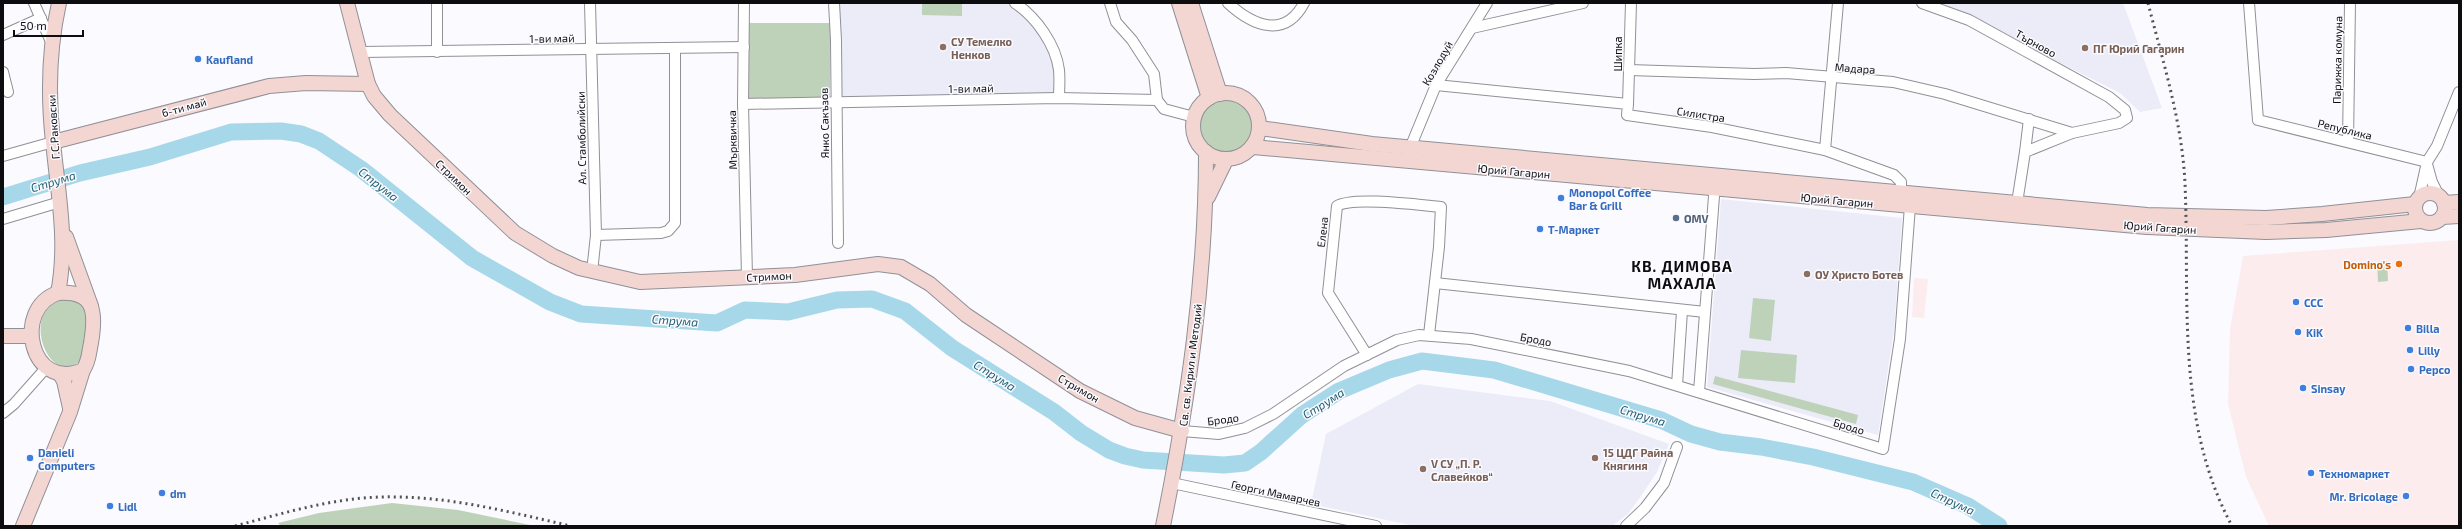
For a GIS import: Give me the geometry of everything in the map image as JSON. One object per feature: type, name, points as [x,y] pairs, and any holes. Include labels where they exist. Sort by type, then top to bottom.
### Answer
[{"type":"street","name":"Г.С.Раковски","points":[[34,3],[52,46]]},
{"type":"street","name":"Г.С.Раковски","points":[[58,293],[62,265],[64,231],[53,147],[51,92],[52,46],[59,3]]},
{"type":"street","name":"Стримон","points":[[347,3],[361,52],[368,84],[374,96],[390,115],[515,233],[553,256],[592,272],[640,282],[795,275],[878,264],[901,268],[930,284],[966,315],[1080,391],[1135,418],[1181,435],[1197,433]]},
{"type":"street","points":[[436,3],[437,52]]},
{"type":"street","name":"Ал. Стамболийски","points":[[590,3],[596,235],[592,272]]},
{"type":"street","name":"Мърквичка","points":[[744,3],[743,104],[747,277]]},
{"type":"street","name":"Янко Сакъзов","points":[[834,3],[836,40],[838,243]]},
{"type":"street","points":[[1015,3],[1034,20],[1056,54],[1059,70],[1059,98]]},
{"type":"street","points":[[1110,3],[1116,22],[1132,40],[1154,74],[1157,100],[1164,109],[1194,117]]},
{"type":"street","points":[[1179,3],[1214,96]]},
{"type":"street","points":[[1192,3],[1214,96]]},
{"type":"street","points":[[1228,3],[1241,15],[1254,22],[1278,26],[1291,20],[1304,3]]},
{"type":"street","name":"Козлодуй","points":[[1404,161],[1411,148],[1436,84],[1487,3]]},
{"type":"street","points":[[1472,28],[1583,3]]},
{"type":"street","name":"Шипка","points":[[1628,104],[1631,3]]},
{"type":"street","points":[[1838,3],[1825,150],[1894,175],[1900,182],[1902,192]]},
{"type":"street","name":"Търново","points":[[1922,3],[1969,20],[2109,97],[2125,110],[2127,118],[2119,123],[2072,133]]},
{"type":"street","name":"Република","points":[[2249,3],[2258,120],[2427,162]]},
{"type":"street","name":"Парижка комуна","points":[[2348,142],[2350,3]]},
{"type":"street","points":[[3,35],[41,18]]},
{"type":"street","name":"1-ви май","points":[[361,52],[744,47]]},
{"type":"street","points":[[596,235],[661,233],[668,231],[675,223],[675,48]]},
{"type":"street","name":"Мадара","points":[[1629,70],[1754,74],[1786,73],[1893,82],[1945,94],[2072,133]]},
{"type":"street","points":[[3,72],[8,92]]},
{"type":"street","name":"6-ти май","points":[[3,156],[53,147],[269,86],[287,83],[368,84]]},
{"type":"street","points":[[1436,84],[1628,104]]},
{"type":"street","points":[[2459,92],[2437,146],[2427,162],[2415,210],[2421,220],[2434,222],[2442,217],[2459,216]]},
{"type":"street","points":[[1238,95],[1248,101],[1258,116],[1260,128],[1253,146],[1238,158],[1226,160],[1206,152],[1198,144],[1194,134],[1194,117],[1200,107],[1214,96],[1238,95]]},
{"type":"street","name":"1-ви май","points":[[743,104],[1059,98],[1157,100]]},
{"type":"street","name":"Силистра","points":[[1628,104],[1627,115],[1712,127],[1825,150]]},
{"type":"street","points":[[2017,203],[2029,119]]},
{"type":"street","name":"Юрий Гагарин","points":[[1260,128],[1411,148],[1715,182],[1910,206],[2147,227],[2244,232],[2326,230],[2421,220]]},
{"type":"street","points":[[2025,152],[2072,133]]},
{"type":"street","name":"Юрий Гагарин","points":[[1253,146],[1404,161],[1715,182],[1902,192],[2147,215],[2266,218],[2322,214],[2417,201]]},
{"type":"street","name":"Св. св. Кирил и Методий","points":[[1163,526],[1181,435],[1193,358],[1206,203],[1206,152]]},
{"type":"street","name":"Св. св. Кирил и Методий","points":[[1206,203],[1226,160]]},
{"type":"street","points":[[2427,162],[2432,182],[2442,199],[2442,217]]},
{"type":"street","points":[[1699,392],[1715,182]]},
{"type":"street","points":[[2417,201],[2428,193],[2442,199],[2459,202]]},
{"type":"street","points":[[3,219],[59,197]]},
{"type":"street","name":"Елена","points":[[1367,355],[1328,293],[1337,206],[1349,201],[1358,201],[1441,207],[1435,283]]},
{"type":"street","name":"Бродо","points":[[1197,433],[1219,434],[1245,428],[1272,414],[1344,366],[1397,340],[1419,335],[1429,335],[1471,339],[1630,371],[1883,449],[1900,339],[1910,206]]},
{"type":"street","name":"Г.С.Раковски","points":[[64,231],[92,307]]},
{"type":"street","points":[[1429,335],[1435,283],[1682,311],[1705,312]]},
{"type":"street","points":[[23,526],[70,412],[83,370],[88,363],[94,323],[92,307],[82,297],[58,293],[48,298],[38,310],[33,323],[31,336],[37,355],[46,368],[60,374],[83,370]]},
{"type":"street","points":[[1677,385],[1682,311]]},
{"type":"street","points":[[3,336],[31,336]]},
{"type":"street","points":[[3,413],[14,404],[46,368]]},
{"type":"street","points":[[60,374],[67,390],[70,412]]},
{"type":"street","points":[[1626,526],[1645,508],[1664,483],[1677,447]]},
{"type":"street","name":"Георги Мамарчев","points":[[1173,478],[1376,526]]},
{"type":"shaded area","name":"СУ Темелко Ненков","points":[[838,3],[1007,3],[1025,18],[1041,37],[1054,57],[1056,96],[839,99]]},
{"type":"shaded area","name":"ПГ Юрий Гагарин","points":[[1941,3],[2123,3],[2162,108],[2140,112],[2120,93]]},
{"type":"shaded area","name":"ОУ Христо Ботев","points":[[1721,199],[1902,218],[1894,330],[1878,435],[1707,387]]},
{"type":"shaded area","points":[[2459,240],[2459,526],[2269,526],[2246,477],[2228,404],[2230,329],[2243,256]]},
{"type":"shaded area","points":[[1914,278],[1928,279],[1924,318],[1912,317]]},
{"type":"shaded area","name":"V СУ „П. Р. Славейков“","points":[[1418,384],[1550,401],[1669,444],[1657,472],[1643,493],[1628,514],[1612,526],[1415,526],[1311,504],[1326,434]]},
{"type":"green space","points":[[922,3],[962,3],[962,16],[922,15]]},
{"type":"green space","points":[[748,23],[830,23],[830,98],[748,98]]},
{"type":"green space","points":[[1225,100],[1235,102],[1244,108],[1250,117],[1252,127],[1250,137],[1244,146],[1235,152],[1225,154],[1215,152],[1206,146],[1200,137],[1198,127],[1200,117],[1206,108],[1215,102]]},
{"type":"green space","points":[[2387,261],[2388,281],[2378,282],[2377,262]]},
{"type":"green space","points":[[1753,298],[1775,300],[1771,341],[1749,338]]},
{"type":"green space","points":[[67,299],[81,303],[89,316],[81,360],[69,367],[58,365],[49,357],[43,344],[41,330],[43,316],[52,305]]},
{"type":"green space","points":[[1741,350],[1797,355],[1795,383],[1738,378]]},
{"type":"green space","points":[[1715,376],[1858,415],[1856,424],[1713,384]]},
{"type":"green space","points":[[392,503],[458,510],[535,526],[281,526],[278,523],[319,513]]},
{"type":"waterway","name":"Струма","points":[[3,197],[80,173],[150,157],[231,132],[281,131],[301,134],[319,141],[361,169],[472,258],[550,302],[581,314],[717,323],[745,310],[788,312],[837,300],[872,299],[905,311],[952,348],[1054,412],[1081,433],[1109,450],[1125,456],[1143,460],[1224,465],[1245,463],[1261,452],[1302,415],[1339,391],[1389,370],[1422,361],[1494,370],[1661,420],[1691,434],[1720,442],[1761,447],[1813,457],[1913,482],[1968,506],[1999,526]]},
{"type":"railway","points":[[2148,3],[2171,92],[2183,160],[2185,183],[2187,315],[2193,401],[2201,444],[2214,486],[2232,526]]},
{"type":"railway","points":[[235,526],[295,510],[336,502],[377,497],[420,498],[464,503],[507,511],[571,526]]},
{"type":"place","name":"СУ Темелко Ненков","points":[[943,47]]},
{"type":"place","name":"ПГ Юрий Гагарин","points":[[2085,48]]},
{"type":"place","name":"Kaufland","points":[[198,59]]},
{"type":"place","name":"Monopol Coffee Bar & Grill","points":[[1561,198]]},
{"type":"place","name":"OMV","points":[[1676,218]]},
{"type":"place","name":"Т-Маркет","points":[[1540,229]]},
{"type":"place","name":"Domino's","points":[[2399,264]]},
{"type":"place","name":"ОУ Христо Ботев","points":[[1807,274]]},
{"type":"place","name":"CCC","points":[[2296,302]]},
{"type":"place","name":"Billa","points":[[2408,328]]},
{"type":"place","name":"KiK","points":[[2298,332]]},
{"type":"place","name":"Lilly","points":[[2410,350]]},
{"type":"place","name":"Pepco","points":[[2411,369]]},
{"type":"place","name":"Sinsay","points":[[2303,388]]},
{"type":"place","name":"Danieli Computers","points":[[30,458]]},
{"type":"place","name":"15 ЦДГ Райна Княгиня","points":[[1595,458]]},
{"type":"place","name":"V СУ „П. Р. Славейков“","points":[[1423,469]]},
{"type":"place","name":"Техномаркет","points":[[2311,473]]},
{"type":"place","name":"dm","points":[[162,493]]},
{"type":"place","name":"Mr. Bricolage","points":[[2406,496]]},
{"type":"place","name":"Lidl","points":[[110,506]]},
{"type":"district","name":"КВ. ДИМОВА МАХАЛА","points":[[1682,274]]}]
